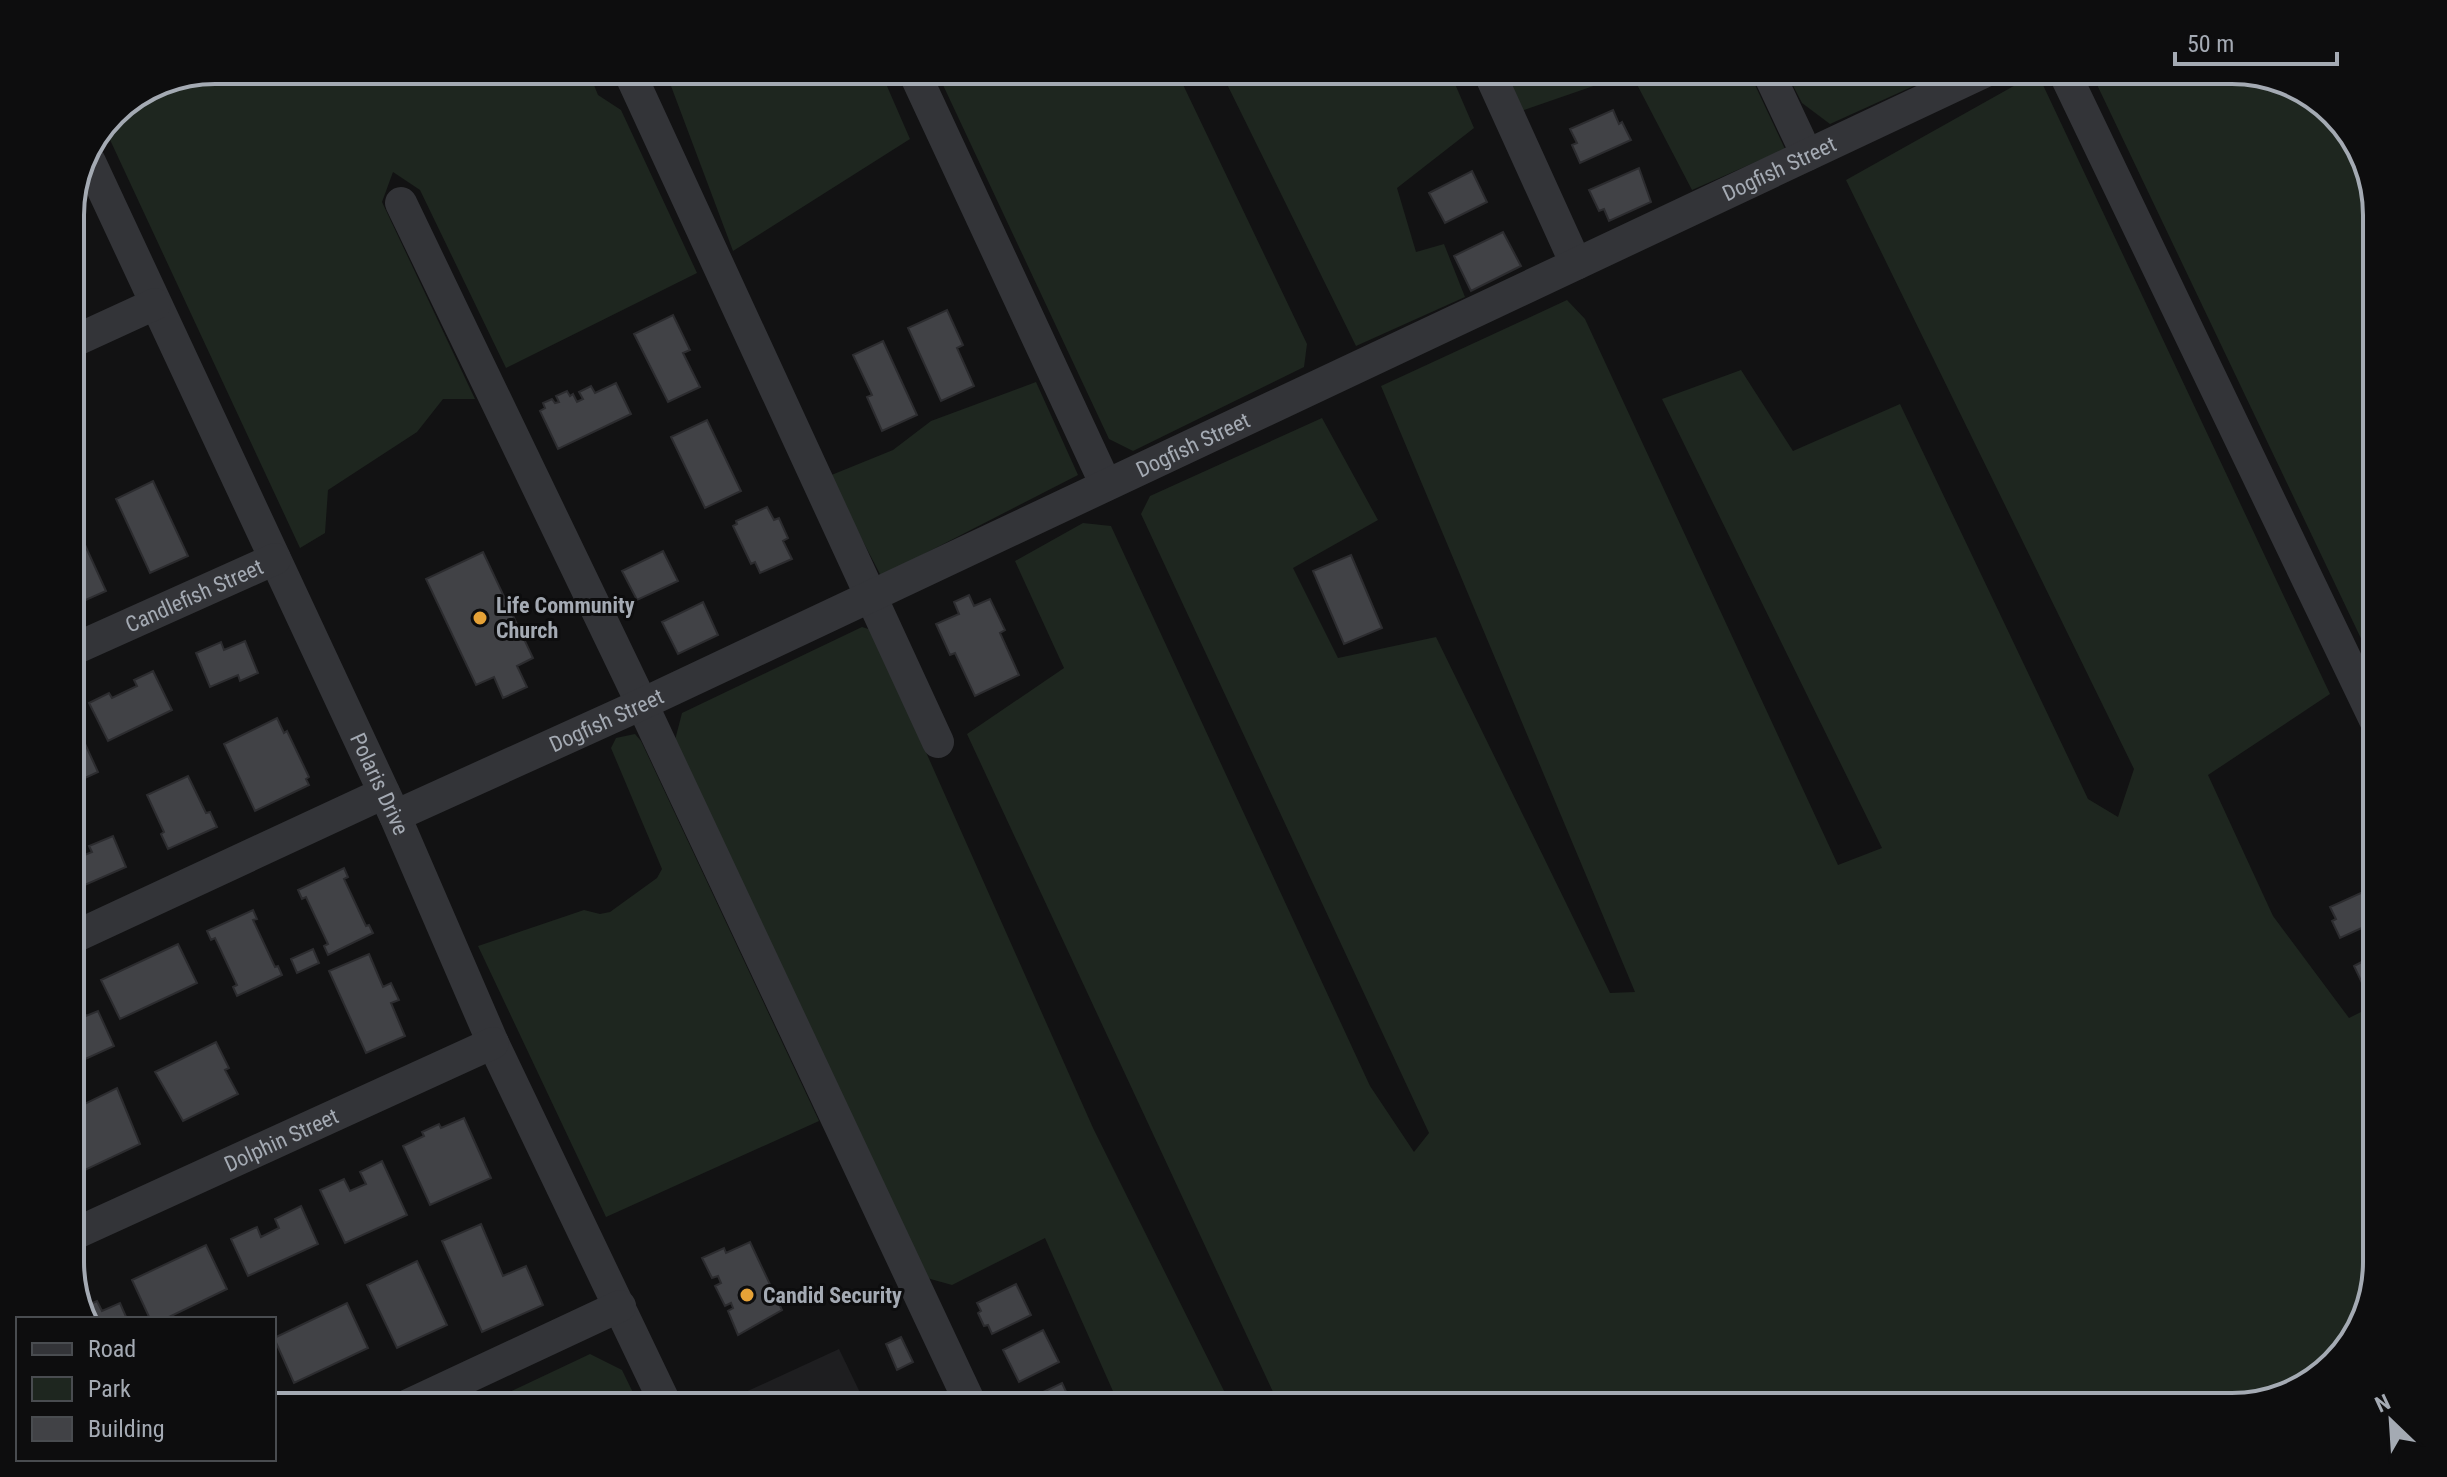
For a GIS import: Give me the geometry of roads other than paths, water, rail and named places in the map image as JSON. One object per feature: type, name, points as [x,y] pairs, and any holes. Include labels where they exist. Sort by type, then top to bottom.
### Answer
[{"type":"street","points":[[635,84],[938,742]]},
{"type":"street","points":[[920,84],[1106,485]]},
{"type":"street","points":[[1494,84],[1576,264]]},
{"type":"street","points":[[1774,84],[1807,155]]},
{"type":"street","name":"Dogfish Street","points":[[84,933],[389,805],[642,704],[1958,84]]},
{"type":"street","points":[[2070,84],[2363,695]]},
{"type":"street","name":"Polaris Drive","points":[[93,168],[389,805],[493,1043],[660,1393]]},
{"type":"street","points":[[401,203],[642,704],[965,1393]]},
{"type":"street","points":[[84,337],[155,304]]},
{"type":"street","name":"Candlefish Street","points":[[84,645],[275,559]]},
{"type":"street","name":"Dolphin Street","points":[[84,1230],[493,1043]]},
{"type":"street","points":[[434,1393],[620,1306]]},
{"type":"place","name":"Life Community Church","points":[[480,618]]},
{"type":"place","name":"Candid Security","points":[[747,1295]]}]
